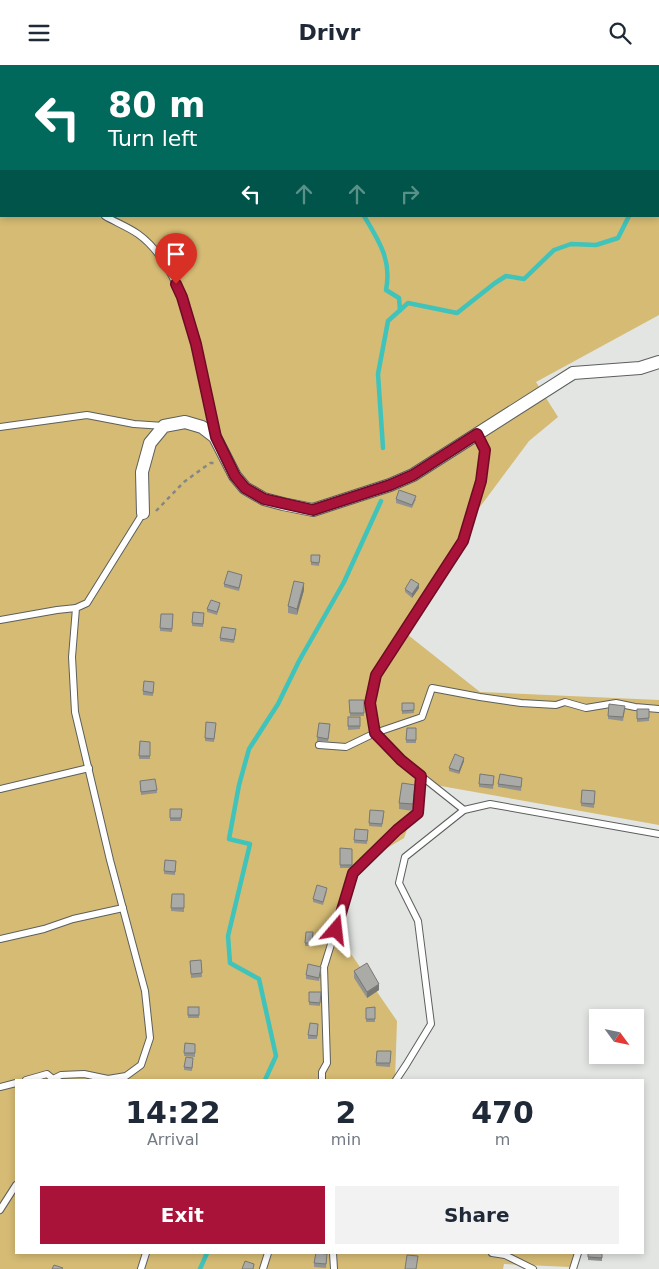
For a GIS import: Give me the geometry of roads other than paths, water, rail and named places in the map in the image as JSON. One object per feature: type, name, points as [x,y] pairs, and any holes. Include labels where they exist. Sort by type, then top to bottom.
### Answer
[{"type":"street","points":[[147,515],[142,473],[150,443],[164,426],[185,422],[202,427],[216,437],[235,476],[245,488],[264,499],[313,510],[390,485],[413,475],[573,373],[640,368],[659,362]]},
{"type":"lane","points":[[107,217],[138,235],[163,259],[182,297],[196,344],[216,437]]},
{"type":"lane","points":[[0,427],[86,415],[134,424],[164,426]]},
{"type":"lane","points":[[464,810],[401,760],[375,733],[370,703],[376,675],[463,541],[481,481],[485,450],[477,434]]},
{"type":"lane","points":[[0,620],[57,609],[76,608],[87,603],[147,515]]},
{"type":"lane","points":[[76,608],[72,657],[75,712],[144,991],[150,1038],[140,1065],[126,1076],[112,1079]]},
{"type":"lane","points":[[319,745],[346,747],[375,733],[422,717],[432,688],[521,703],[556,705],[565,702],[586,708],[616,703],[659,709]]},
{"type":"lane","points":[[0,789],[89,768]]},
{"type":"lane","points":[[322,1079],[322,1072],[327,1063],[324,967],[353,873],[397,830],[418,813],[421,776]]},
{"type":"lane","points":[[397,1079],[431,1024],[418,921],[399,883],[405,857],[464,810],[490,804],[659,834]]},
{"type":"lane","points":[[0,939],[44,929],[73,919],[123,908]]},
{"type":"lane","points":[[29,1079],[47,1073],[52,1079],[61,1075],[84,1074],[104,1079]]},
{"type":"lane","points":[[0,1087],[15,1083]]},
{"type":"lane","points":[[0,1210],[15,1187]]},
{"type":"lane","points":[[141,1269],[146,1254]]},
{"type":"lane","points":[[263,1269],[268,1254]]},
{"type":"lane","points":[[333,1254],[334,1269]]},
{"type":"lane","points":[[498,1254],[505,1255],[532,1269]]},
{"type":"lane","points":[[573,1269],[578,1254]]},
{"type":"waterway","points":[[365,217],[379,242],[386,260],[386,290],[399,298],[400,310]]},
{"type":"waterway","points":[[383,448],[378,374],[388,321],[408,303],[457,313],[506,276],[524,279],[554,250],[571,244],[596,245],[618,238],[628,217]]},
{"type":"waterway","points":[[265,1079],[276,1056],[259,979],[230,963],[228,936],[250,844],[229,839],[239,785],[249,749],[278,704],[299,661],[344,582],[381,501]]},
{"type":"waterway","points":[[200,1269],[207,1254]]}]
